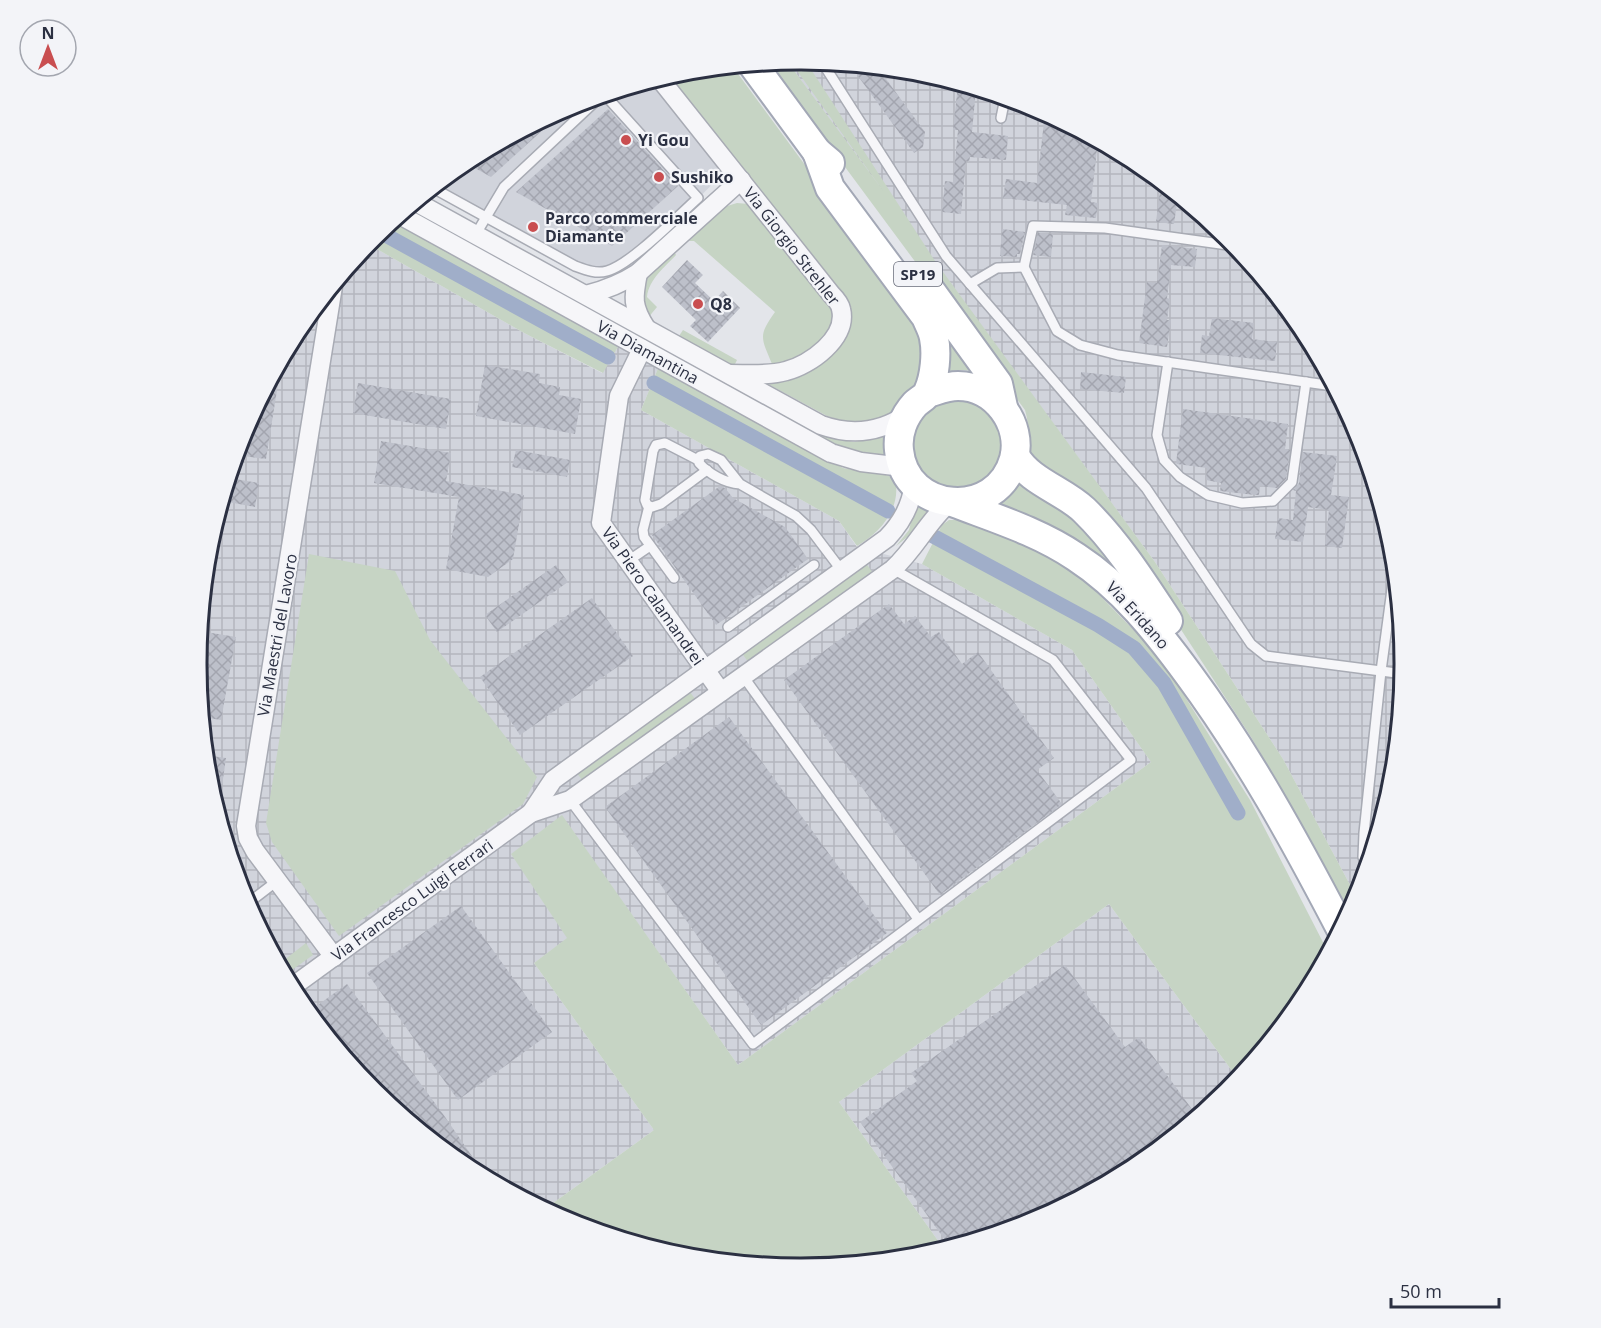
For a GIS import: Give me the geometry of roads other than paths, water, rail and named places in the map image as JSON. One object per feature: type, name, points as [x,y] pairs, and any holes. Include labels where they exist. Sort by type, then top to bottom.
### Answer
[{"type":"main road","name":"SP19","points":[[758,72],[817,152],[850,182],[981,359],[998,384],[1003,407]]},
{"type":"main road","name":"SP19","points":[[817,152],[830,188],[926,317],[934,336],[936,349],[928,393]]},
{"type":"main road","points":[[909,476],[898,450],[900,431],[907,414],[916,403],[928,393],[943,387],[968,387],[991,396],[1003,407],[1011,422],[1016,439],[1015,456],[1003,481],[993,490],[969,502],[953,503]]},
{"type":"main road","name":"Via Eridano","points":[[1015,456],[1018,463],[1037,479],[1082,509],[1110,540],[1177,636],[1298,848],[1336,920]]},
{"type":"main road","name":"Via Eridano","points":[[909,476],[924,493],[1043,537],[1077,557],[1108,581],[1136,608],[1157,633],[1229,730]]},
{"type":"street","name":"Via Giorgio Strehler","points":[[666,86],[840,305],[842,317],[836,336],[823,350],[798,366],[786,371],[761,374],[728,374]]},
{"type":"street","name":"Via Giorgio Strehler","points":[[586,295],[625,282],[638,273],[741,180]]},
{"type":"street","name":"Via Diamantina","points":[[423,206],[811,420],[835,430],[860,432],[878,430],[907,414]]},
{"type":"street","name":"Via Diamantina","points":[[408,219],[831,453],[909,476]]},
{"type":"street","points":[[638,273],[633,300],[637,314],[646,328]]},
{"type":"street","name":"Via Maestri del Lavoro","points":[[330,302],[292,548],[246,816],[248,838],[255,851],[334,957]]},
{"type":"street","name":"Via Piero Calamandrei","points":[[642,349],[619,396],[601,523],[705,670]]},
{"type":"street","name":"Via Francesco Luigi Ferrari","points":[[531,813],[553,780],[875,547],[892,532],[910,503],[909,476]]},
{"type":"street","name":"Via Francesco Luigi Ferrari","points":[[300,982],[531,813],[570,800],[893,569],[910,553],[934,518],[953,503]]},
{"type":"street","points":[[875,547],[893,569]]},
{"type":"street","points":[[705,670],[721,692]]},
{"type":"lane","points":[[828,71],[946,256],[1146,488],[1251,644],[1266,656],[1394,673]]},
{"type":"lane","points":[[440,192],[575,266],[602,272],[626,262],[698,198],[609,102]]},
{"type":"lane","points":[[1001,118],[1003,107]]},
{"type":"lane","points":[[476,234],[504,186],[587,111]]},
{"type":"lane","points":[[1220,244],[1105,228],[1033,226],[1023,267],[1057,331],[1080,345],[1118,356],[1324,385]]},
{"type":"lane","points":[[970,284],[997,268],[1023,267]]},
{"type":"lane","points":[[1168,362],[1157,435],[1164,460],[1180,477],[1208,495],[1242,503],[1273,501],[1292,482],[1306,382]]},
{"type":"lane","points":[[674,578],[644,537],[643,530],[649,506],[645,500],[653,451],[656,445],[665,443],[698,460],[707,470],[724,480],[740,484],[796,516],[811,530],[842,571]]},
{"type":"lane","points":[[698,460],[705,454],[721,460],[740,484]]},
{"type":"lane","points":[[649,506],[661,504],[707,470]]},
{"type":"lane","points":[[628,561],[650,546]]},
{"type":"lane","points":[[728,627],[814,565]]},
{"type":"lane","points":[[570,800],[753,1044],[1131,760],[1053,660],[893,569]]},
{"type":"lane","points":[[1363,855],[1381,671],[1390,601]]},
{"type":"lane","points":[[741,617],[754,635]]},
{"type":"lane","points":[[743,676],[918,919]]},
{"type":"lane","points":[[255,898],[277,881]]},
{"type":"waterway","points":[[389,237],[608,357]]},
{"type":"waterway","points":[[654,383],[888,511]]},
{"type":"waterway","points":[[933,536],[1098,625],[1134,648],[1164,683],[1238,813]]},
{"type":"place","name":"Yi Gou","points":[[626,140]]},
{"type":"place","name":"Sushiko","points":[[659,177]]},
{"type":"place","name":"Parco commerciale Diamante","points":[[533,227]]},
{"type":"place","name":"Q8","points":[[698,304]]}]
